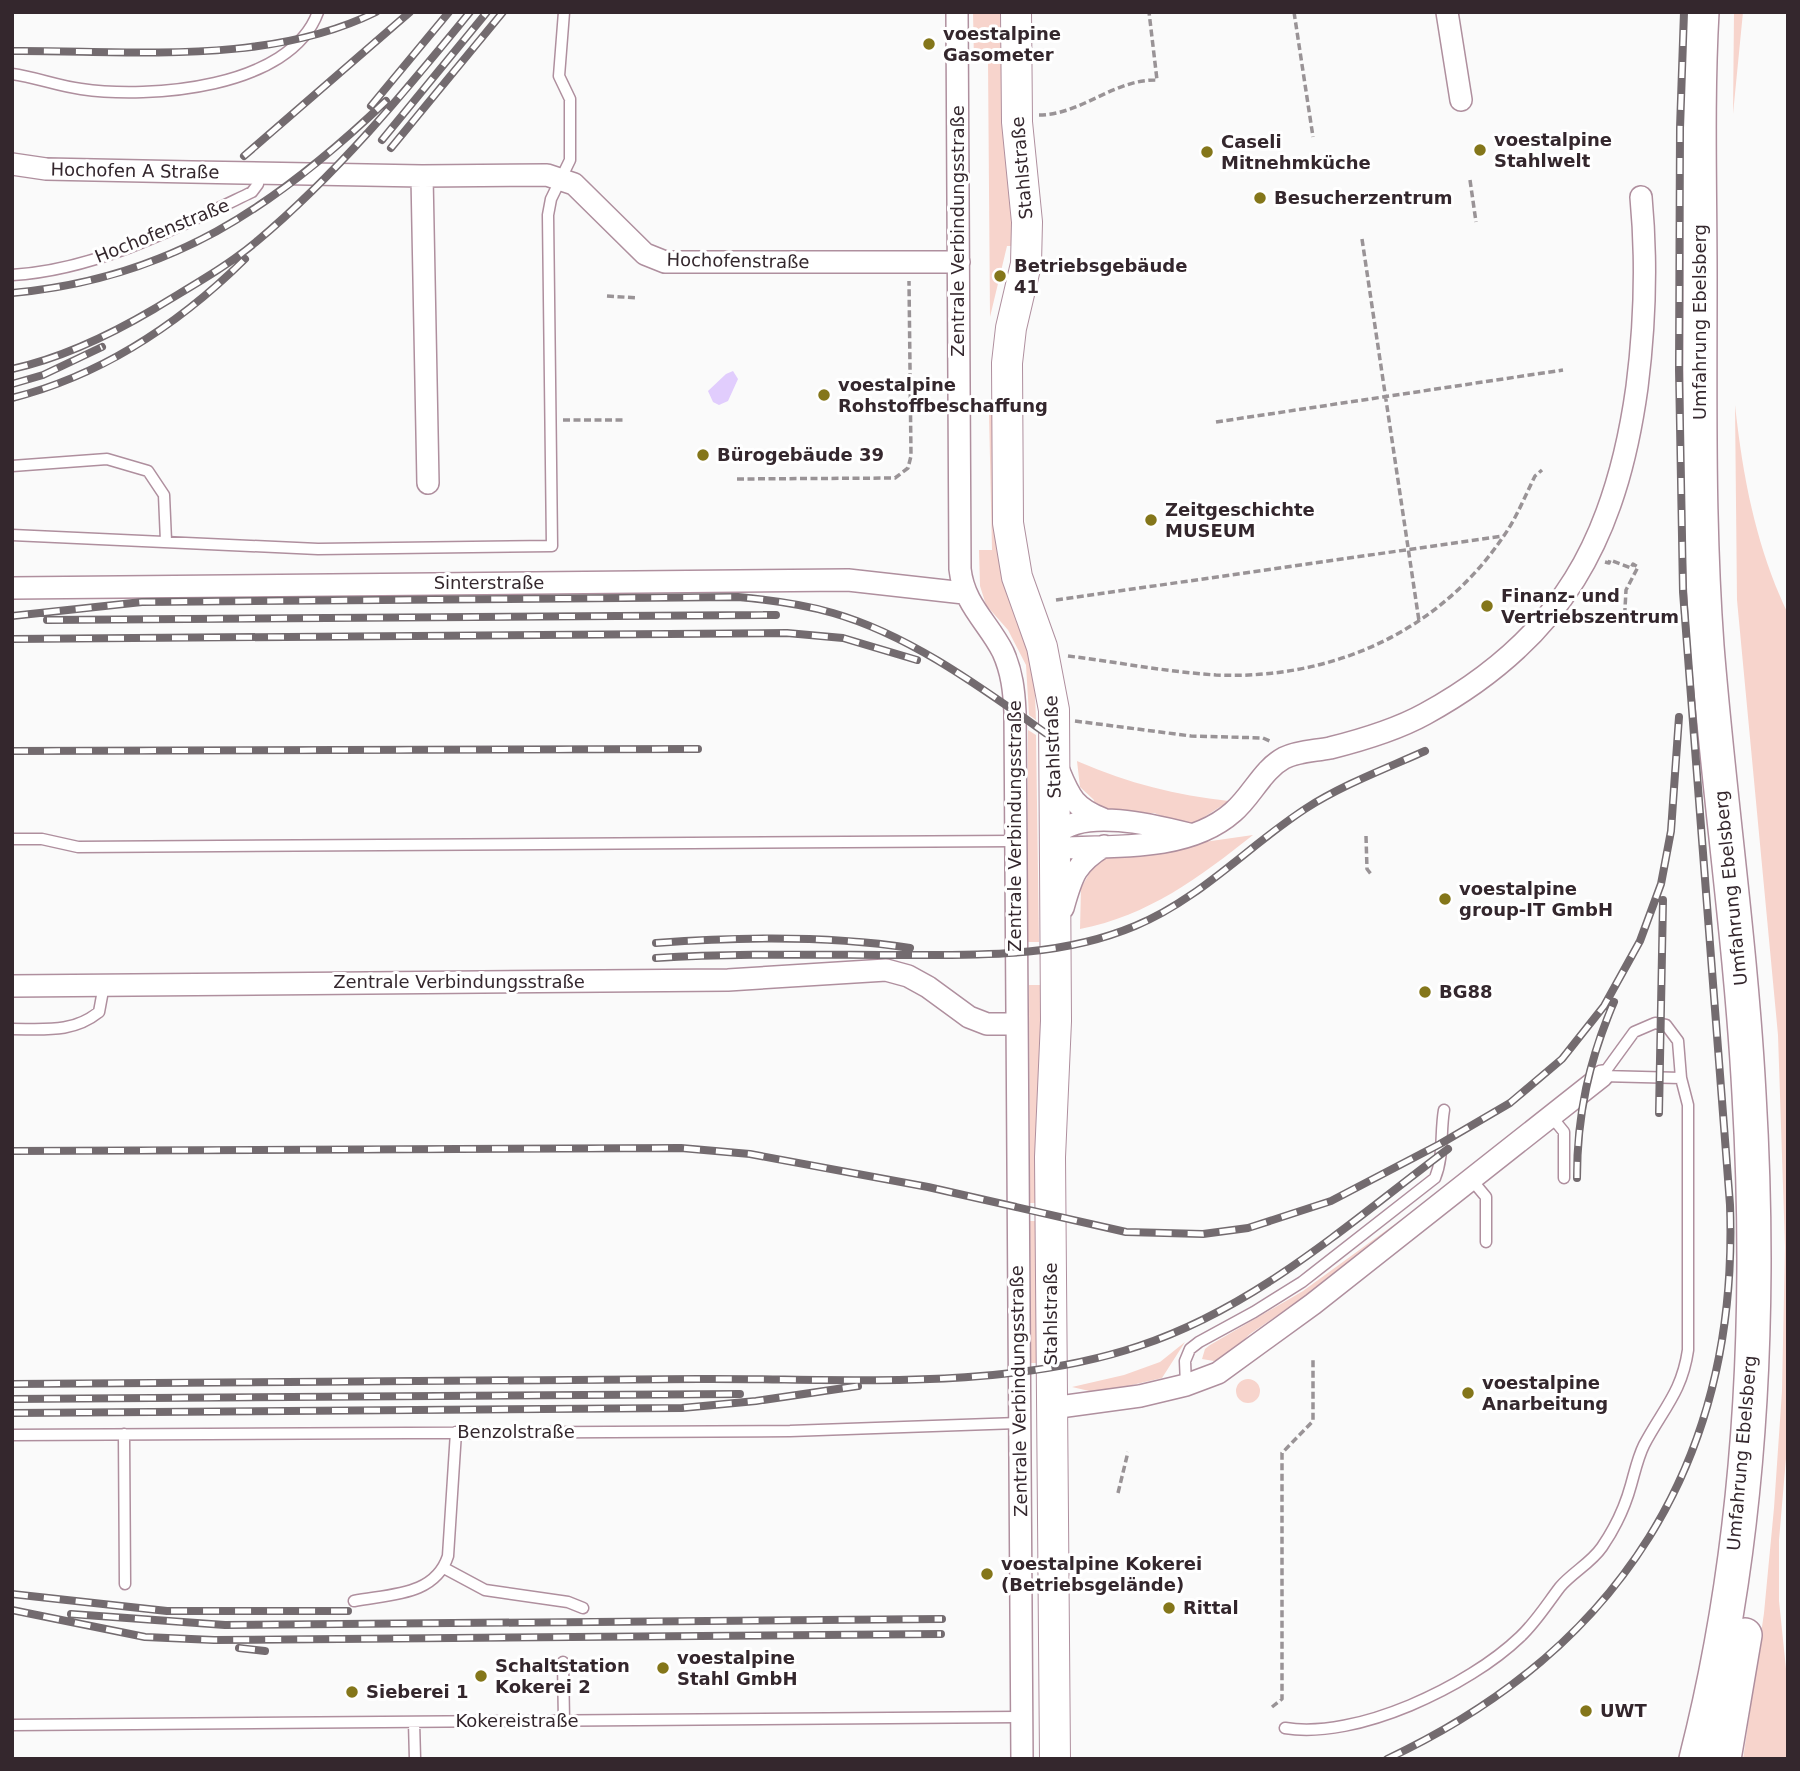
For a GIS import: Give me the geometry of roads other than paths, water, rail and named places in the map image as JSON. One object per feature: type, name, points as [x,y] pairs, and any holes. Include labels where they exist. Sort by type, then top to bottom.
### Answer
[{"type":"main road","name":"Umfahrung Ebelsberg","points":[[1696,1759],[1725,1622],[1740,1502],[1748,1415],[1754,1226],[1741,974],[1713,713],[1699,469],[1702,12]]},
{"type":"main road","name":"Umfahrung Ebelsberg","points":[[1724,1759],[1741,1663],[1760,1514],[1769,1413],[1775,1273],[1775,1189],[1765,1012],[1725,574],[1721,469],[1725,12]]},
{"type":"street","name":"Zentrale Verbindungsstraße","points":[[957,12],[960,569],[964,593],[972,609],[1002,650],[1014,686],[1023,1759]]},
{"type":"street","name":"Stahlstraße","points":[[1016,12],[1017,122],[1027,222],[1026,264],[1011,328],[1007,363],[1008,523],[1017,577],[1042,647],[1051,686],[1055,760],[1055,1068],[1050,1157],[1055,1759]]},
{"type":"street","points":[[1447,12],[1461,100]]},
{"type":"street","name":"Hochofen A Straße","points":[[12,164],[46,169],[259,173]]},
{"type":"street","points":[[259,173],[547,175],[563,178]]},
{"type":"street","points":[[422,176],[428,483]]},
{"type":"street","name":"Hochofenstraße","points":[[563,178],[574,184],[645,254],[665,262],[959,261]]},
{"type":"street","points":[[1055,842],[1104,846],[1155,843],[1213,826],[1234,811],[1282,759],[1378,734],[1422,716],[1465,691],[1504,661],[1538,628],[1567,591],[1610,510],[1626,453],[1643,327],[1645,237],[1641,197]]},
{"type":"street","name":"Sinterstraße","points":[[12,588],[848,580],[964,593]]},
{"type":"street","points":[[1055,760],[1083,811],[1109,821]]},
{"type":"street","points":[[1055,842],[1069,824],[1109,821],[1155,825],[1191,834]]},
{"type":"street","points":[[1056,934],[1075,870],[1086,858],[1104,846]]},
{"type":"street","name":"Zentrale Verbindungsstraße","points":[[12,986],[728,980],[886,971],[918,981],[969,1017],[987,1024],[1016,1024]]},
{"type":"street","points":[[1052,1408],[1090,1405],[1186,1385],[1218,1373],[1602,1076]]},
{"type":"lane","points":[[12,74],[79,89],[135,94],[193,89],[236,77],[290,49],[318,12]]},
{"type":"lane","points":[[12,536],[318,549],[552,546],[548,215],[551,199],[570,160],[570,100],[559,76],[564,12]]},
{"type":"lane","name":"Hochofenstraße","points":[[12,275],[78,265],[119,251],[252,192],[258,184],[259,173]]},
{"type":"lane","points":[[12,466],[107,459],[148,471],[164,495],[166,541]]},
{"type":"lane","points":[[12,839],[42,839],[78,847],[1015,841]]},
{"type":"lane","points":[[12,1029],[70,1028],[84,1024],[99,1012],[104,985]]},
{"type":"lane","points":[[1285,1728],[1312,1731],[1355,1725],[1395,1712],[1467,1675],[1520,1637],[1566,1581],[1591,1560],[1615,1526],[1643,1447],[1672,1402],[1685,1371],[1688,1350],[1688,1105],[1681,1078],[1678,1041],[1666,1025],[1655,1023],[1634,1032],[1602,1076]]},
{"type":"lane","points":[[1602,1076],[1681,1078]]},
{"type":"lane","points":[[1186,1385],[1185,1361],[1190,1349],[1302,1282],[1435,1178],[1440,1166],[1440,1134],[1444,1110]]},
{"type":"lane","points":[[1551,1116],[1564,1132],[1564,1178]]},
{"type":"lane","points":[[1471,1179],[1486,1197],[1486,1241]]},
{"type":"lane","name":"Benzolstraße","points":[[12,1435],[790,1431],[1019,1423]]},
{"type":"lane","points":[[354,1601],[421,1587],[438,1577],[447,1556],[456,1433]]},
{"type":"lane","points":[[124,1434],[125,1584]]},
{"type":"lane","points":[[444,1567],[460,1579],[485,1590],[568,1602],[583,1608]]},
{"type":"lane","points":[[563,1662],[564,1720]]},
{"type":"lane","name":"Kokereistraße","points":[[12,1725],[1022,1717]]},
{"type":"lane","points":[[414,1722],[415,1759]]},
{"type":"railway","points":[[12,51],[151,52],[244,48],[290,41],[334,29],[376,12]]},
{"type":"railway","points":[[244,156],[410,12]]},
{"type":"railway","points":[[371,106],[449,12]]},
{"type":"railway","points":[[12,369],[67,352],[120,328],[244,251],[286,216],[342,161],[470,12]]},
{"type":"railway","points":[[382,140],[487,12]]},
{"type":"railway","points":[[391,148],[503,12]]},
{"type":"railway","points":[[1387,1759],[1469,1714],[1540,1663],[1600,1604],[1649,1538],[1687,1464],[1713,1385],[1727,1298],[1730,1205],[1683,592],[1679,370],[1680,128],[1684,12]]},
{"type":"railway","points":[[12,293],[69,285],[121,272],[170,254],[216,232],[303,174],[386,101]]},
{"type":"railway","points":[[12,398],[78,376],[138,344],[194,305],[245,259]]},
{"type":"railway","points":[[12,384],[43,375],[102,347]]},
{"type":"railway","points":[[12,616],[142,602],[738,597],[833,613],[892,636],[948,667],[1054,739]]},
{"type":"railway","points":[[47,620],[776,615]]},
{"type":"railway","points":[[12,639],[787,633],[843,638],[917,660]]},
{"type":"railway","points":[[12,1151],[681,1148],[750,1154],[928,1187],[1126,1232],[1203,1234],[1248,1228],[1331,1201],[1440,1144],[1510,1103],[1562,1059],[1604,1006],[1640,941],[1661,884],[1671,831],[1679,717]]},
{"type":"railway","points":[[12,751],[698,749]]},
{"type":"railway","points":[[656,958],[993,954],[1079,944],[1135,926],[1159,915],[1223,872],[1319,800],[1425,751]]},
{"type":"railway","points":[[1659,1113],[1663,900]]},
{"type":"railway","points":[[656,943],[783,938],[910,948]]},
{"type":"railway","points":[[1577,1178],[1579,1132],[1586,1088],[1614,1002]]},
{"type":"railway","points":[[12,1384],[920,1379],[977,1376],[1087,1361],[1139,1346],[1182,1329],[1263,1286],[1448,1149]]},
{"type":"railway","points":[[12,1413],[682,1408],[756,1401],[858,1386]]},
{"type":"railway","points":[[12,1399],[740,1394]]},
{"type":"railway","points":[[12,1594],[167,1611],[348,1611]]},
{"type":"railway","points":[[12,1610],[145,1637],[214,1640],[941,1634]]},
{"type":"railway","points":[[71,1614],[225,1625],[942,1619]]},
{"type":"railway","points":[[239,1648],[265,1651]]},
{"type":"place","name":"voestalpine Gasometer","points":[[929,44]]},
{"type":"place","name":"voestalpine Stahlwelt","points":[[1480,150]]},
{"type":"place","name":"Caseli Mitnehmküche","points":[[1207,152]]},
{"type":"place","name":"Besucherzentrum","points":[[1260,198]]},
{"type":"place","name":"Betriebsgebäude 41","points":[[1000,276]]},
{"type":"place","name":"voestalpine Rohstoffbeschaffung","points":[[824,395]]},
{"type":"place","name":"Bürogebäude 39","points":[[703,455]]},
{"type":"place","name":"Zeitgeschichte MUSEUM","points":[[1151,520]]},
{"type":"place","name":"Finanz- und Vertriebszentrum","points":[[1487,606]]},
{"type":"place","name":"voestalpine group-IT GmbH","points":[[1445,899]]},
{"type":"place","name":"BG88","points":[[1425,992]]},
{"type":"place","name":"voestalpine Anarbeitung","points":[[1468,1393]]},
{"type":"place","name":"voestalpine Kokerei (Betriebsgelände)","points":[[987,1574]]},
{"type":"place","name":"Rittal","points":[[1169,1608]]},
{"type":"place","name":"voestalpine Stahl GmbH","points":[[663,1668]]},
{"type":"place","name":"Schaltstation Kokerei 2","points":[[481,1676]]},
{"type":"place","name":"Sieberei 1","points":[[352,1692]]},
{"type":"place","name":"UWT","points":[[1586,1711]]}]
